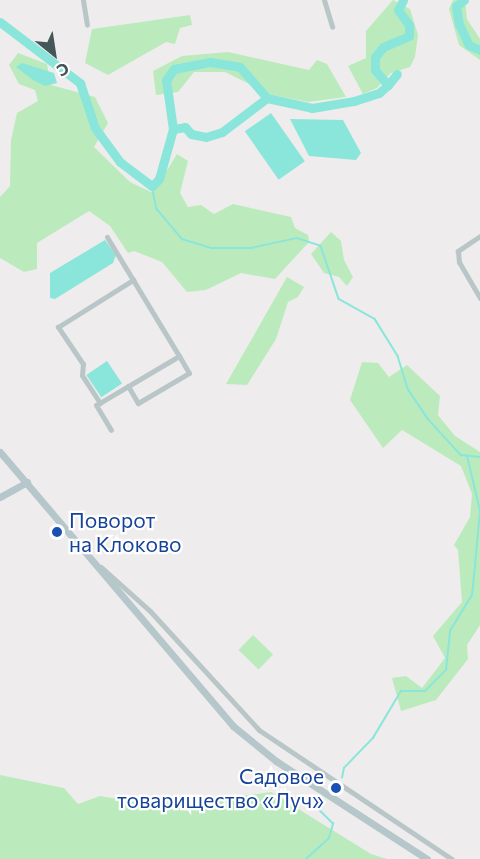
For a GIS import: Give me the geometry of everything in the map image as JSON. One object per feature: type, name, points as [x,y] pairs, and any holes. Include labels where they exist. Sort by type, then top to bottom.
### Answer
[{"type":"main road","points":[[0,452],[211,702],[246,738],[292,773],[428,859]]},
{"type":"main road","points":[[0,497],[27,482]]},
{"type":"street","points":[[83,0],[87,25]]},
{"type":"street","points":[[324,0],[332,27]]},
{"type":"street","points":[[480,236],[458,251],[459,262],[480,298]]},
{"type":"street","points":[[107,237],[189,373],[138,403],[128,386]]},
{"type":"street","points":[[100,403],[82,375],[83,364],[58,327],[133,280]]},
{"type":"street","points":[[111,430],[96,405],[179,356]]},
{"type":"street","points":[[91,558],[150,610],[259,730],[452,859]]},
{"type":"shaded area","points":[[393,0],[410,9],[418,35],[415,57],[410,67],[391,73],[377,88],[363,94],[348,66],[366,58],[366,31]]},
{"type":"shaded area","points":[[453,0],[465,0],[467,19],[480,39],[480,60],[459,45],[449,9]]},
{"type":"shaded area","points":[[190,15],[192,25],[180,28],[175,44],[166,42],[108,75],[85,63],[92,29]]},
{"type":"shaded area","points":[[228,52],[309,70],[317,60],[327,64],[346,97],[308,102],[272,95],[225,72],[194,72],[178,92],[156,95],[153,71],[182,56]]},
{"type":"shaded area","points":[[18,53],[47,64],[51,85],[95,97],[108,123],[94,147],[130,182],[153,193],[177,154],[188,161],[180,193],[188,207],[201,205],[214,214],[233,204],[291,217],[295,228],[308,235],[309,242],[275,279],[241,273],[206,290],[187,292],[162,262],[134,251],[128,253],[110,226],[89,211],[37,243],[37,269],[24,272],[0,258],[0,197],[10,186],[11,140],[17,113],[38,101],[35,90],[19,84],[9,65]]},
{"type":"shaded area","points":[[22,63],[54,73],[57,83],[45,86],[33,80],[16,67]]},
{"type":"shaded area","points":[[271,113],[305,161],[279,180],[245,131]]},
{"type":"shaded area","points":[[290,119],[343,120],[361,153],[356,160],[309,156]]},
{"type":"shaded area","points":[[331,232],[341,241],[344,260],[353,277],[347,286],[339,277],[324,273],[311,254]]},
{"type":"shaded area","points":[[105,240],[116,255],[113,263],[55,299],[50,298],[50,273]]},
{"type":"shaded area","points":[[287,277],[304,287],[298,297],[288,302],[276,339],[247,385],[226,384]]},
{"type":"shaded area","points":[[107,361],[122,383],[101,397],[86,375]]},
{"type":"shaded area","points":[[362,362],[378,363],[389,377],[407,365],[440,396],[438,415],[455,436],[480,452],[480,625],[467,645],[468,659],[436,700],[401,711],[392,678],[406,676],[422,688],[445,658],[433,636],[462,602],[458,550],[454,545],[470,517],[472,494],[461,466],[402,430],[383,448],[350,400]]},
{"type":"shaded area","points":[[253,635],[273,654],[259,670],[238,650]]},
{"type":"shaded area","points":[[0,775],[64,788],[78,804],[100,796],[164,807],[271,792],[371,854],[387,859],[0,859]]},
{"type":"waterway","points":[[0,22],[80,83],[95,128],[120,162],[152,186],[159,179],[173,129],[166,80],[174,69],[210,62],[240,67],[267,98],[312,108],[354,101],[379,93],[388,85],[375,70],[375,57],[383,47],[409,36],[409,25],[398,10],[403,0]]},
{"type":"waterway","points":[[464,0],[456,6],[459,24],[469,45],[480,50]]},
{"type":"waterway","points":[[388,85],[397,74]]},
{"type":"waterway","points":[[173,129],[185,127],[191,134],[206,137],[222,132],[267,98]]},
{"type":"waterway","points":[[152,186],[157,209],[182,239],[211,248],[251,248],[297,238],[321,246],[339,299],[375,319],[398,356],[408,389],[428,419],[461,455],[480,457]]},
{"type":"waterway","points":[[342,778],[344,768],[373,738],[401,691],[425,691],[446,670],[450,631],[472,595],[475,565],[480,511],[467,456]]},
{"type":"waterway","points":[[306,859],[329,838],[333,824],[320,811]]},
{"type":"place","name":"Поворот на Клоково","points":[[57,532]]},
{"type":"place","name":"Садовое товарищество «Луч»","points":[[336,788]]}]
